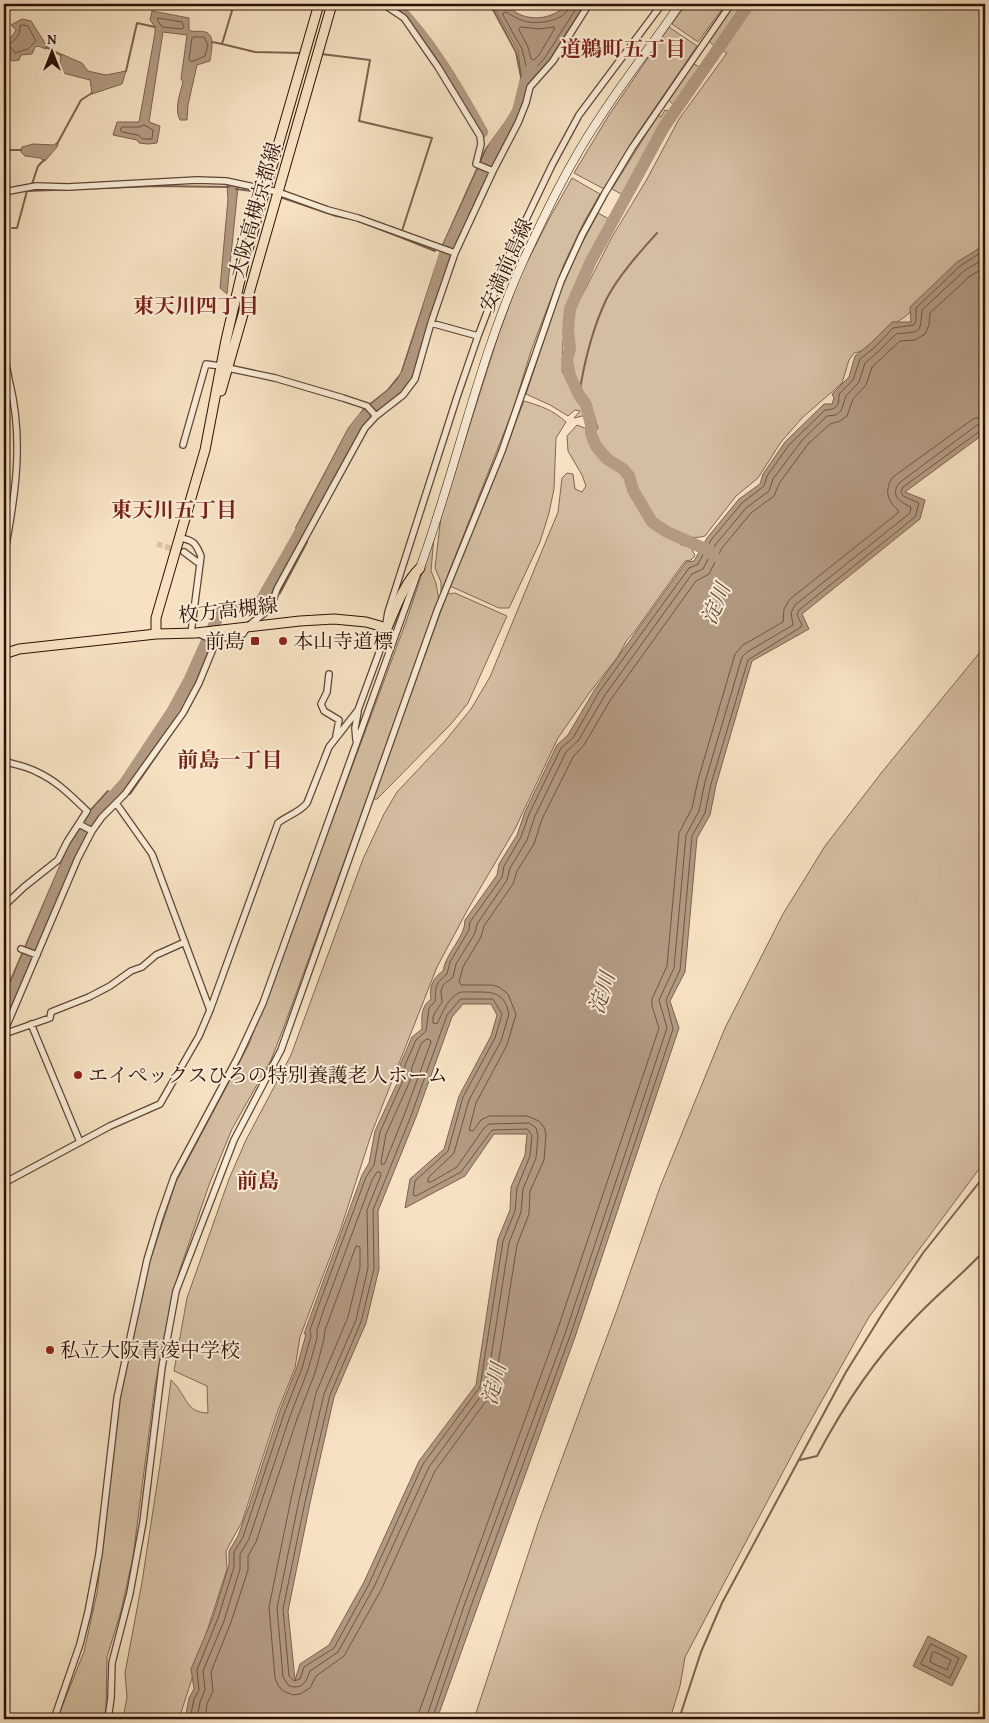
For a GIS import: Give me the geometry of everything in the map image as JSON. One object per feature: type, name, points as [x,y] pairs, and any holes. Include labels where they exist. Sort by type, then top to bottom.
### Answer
[{"type":"main road","points":[[4,12],[9,4]]},
{"type":"main road","name":"大阪高槻京都線","points":[[156,634],[156,618],[205,450],[224,367],[244,263],[319,4]]},
{"type":"main road","name":"大阪高槻京都線","points":[[224,367],[278,192],[332,4]]},
{"type":"main road","name":"安満前島線","points":[[420,568],[436,524],[496,328],[524,260],[567,173],[597,122],[680,4]]},
{"type":"main road","points":[[387,628],[404,590],[413,575],[420,568]]},
{"type":"main road","name":"枚方高槻線","points":[[4,654],[19,649],[300,621],[334,619],[366,622],[387,628]]},
{"type":"street","points":[[383,4],[404,18],[438,67],[480,136],[481,144],[476,164],[491,170]]},
{"type":"street","points":[[4,1033],[78,858],[92,831],[102,817],[125,794],[183,713],[199,683],[214,643],[222,637],[243,634],[246,627],[262,616],[269,608],[277,588],[365,428],[376,416],[403,395],[415,379],[431,323],[455,253],[491,170],[518,123],[530,87],[554,61],[589,4]]},
{"type":"street","points":[[356,742],[355,728],[358,710],[387,628],[388,612],[478,336],[509,255],[552,165],[579,115],[662,4]]},
{"type":"street","points":[[108,1719],[112,1663],[130,1593],[143,1522],[162,1366],[176,1291],[234,1140],[281,1050],[437,611],[502,451],[562,281],[582,236],[623,163],[670,90],[731,4]]},
{"type":"street","points":[[4,192],[36,186],[68,187],[196,180],[226,181],[266,188],[328,210],[358,218],[455,253]]},
{"type":"street","points":[[431,323],[478,336]]},
{"type":"street","points":[[4,358],[16,407],[18,444],[16,479],[4,556]]},
{"type":"street","points":[[183,445],[206,364],[275,378],[367,406],[376,416]]},
{"type":"street","points":[[180,538],[189,539],[196,546],[201,556],[194,633],[214,643]]},
{"type":"street","points":[[184,552],[200,564]]},
{"type":"street","points":[[54,1719],[80,1644],[88,1612],[99,1554],[117,1398],[147,1260],[160,1217],[174,1177],[238,1056],[259,1011],[420,568]]},
{"type":"street","points":[[329,674],[327,692],[321,704],[324,710],[339,720],[336,738]]},
{"type":"street","points":[[4,1183],[110,1126],[160,1104],[199,1036],[210,1010],[278,823],[302,809],[307,803],[324,756],[358,710]]},
{"type":"street","points":[[4,761],[16,763],[38,772],[61,786],[87,811],[58,860],[4,906]]},
{"type":"street","points":[[116,803],[152,854],[210,1010]]},
{"type":"street","points":[[79,824],[92,831]]},
{"type":"street","points":[[4,1033],[50,1018],[51,1012],[89,997],[110,986],[130,971],[142,967],[156,956],[185,942]]},
{"type":"street","points":[[21,949],[37,955]]},
{"type":"street","points":[[31,1024],[80,1142]]},
{"type":"shaded area","points":[[686,4],[726,4],[698,42],[672,24]]},
{"type":"shaded area","points":[[734,4],[748,4],[717,49],[708,40]]},
{"type":"shaded area","points":[[754,4],[985,4],[985,242],[906,316],[894,324],[872,349],[854,353],[849,360],[842,383],[802,418],[781,442],[758,478],[736,496],[705,536],[685,536],[675,533],[657,520],[644,504],[637,491],[630,470],[623,463],[607,456],[601,449],[594,433],[598,428],[590,401],[576,384],[568,365],[574,348],[573,313],[612,237],[647,179],[679,119],[727,53],[723,51]]},
{"type":"shaded area","points":[[669,27],[697,46],[637,134],[604,189],[574,173],[609,115]]},
{"type":"shaded area","points":[[693,63],[703,70],[675,107],[669,100]]},
{"type":"shaded area","points":[[665,110],[671,112],[623,195],[612,189],[658,115],[661,117]]},
{"type":"shaded area","points":[[572,178],[600,194],[564,264],[531,351],[513,410],[441,592],[441,582],[435,568],[441,516],[499,333],[521,274]]},
{"type":"shaded area","points":[[598,213],[609,219],[582,270],[568,309],[563,341],[562,371],[575,396],[587,409],[587,415],[574,418],[580,411],[575,410],[568,416],[526,394],[560,292],[578,251]]},
{"type":"shaded area","points":[[524,401],[556,414],[566,422],[556,438],[554,489],[540,542],[509,608],[499,608],[450,586]]},
{"type":"shaded area","points":[[577,425],[587,429],[590,445],[626,478],[643,516],[655,529],[678,541],[681,545],[691,547],[695,556],[691,560],[685,561],[558,738],[515,829],[468,909],[437,967],[372,1132],[341,1228],[300,1337],[295,1368],[277,1413],[242,1522],[226,1551],[227,1569],[179,1719],[123,1719],[127,1697],[125,1673],[142,1582],[171,1380],[190,1406],[200,1412],[208,1413],[207,1386],[174,1371],[187,1298],[229,1179],[246,1140],[291,1055],[363,859],[384,814],[397,792],[445,741],[471,709],[490,677],[558,512],[562,478],[567,473],[573,474],[575,489],[582,492],[586,486],[568,451],[567,436]]},
{"type":"shaded area","points":[[434,536],[431,571],[436,583],[439,601],[285,1024],[271,1060],[232,1129],[209,1185],[179,1272],[155,1386],[133,1557],[121,1611],[107,1657],[104,1719],[57,1719],[84,1652],[97,1593],[120,1399],[149,1264],[176,1182],[249,1044],[407,619]]},
{"type":"shaded area","points":[[455,593],[507,616],[468,703],[451,724],[377,799],[373,799],[447,594]]},
{"type":"shaded area","points":[[985,646],[985,1161],[869,1317],[802,1436],[685,1657],[680,1686],[670,1719],[474,1719],[539,1521],[660,1187],[725,1028],[783,914],[825,846],[882,772]]},
{"type":"water","points":[[492,4],[504,4],[523,16],[537,18],[556,13],[567,4],[585,4],[548,62],[528,85],[522,84],[518,51]]},
{"type":"water","points":[[152,11],[189,18],[189,30],[208,33],[211,36],[212,44],[210,61],[197,65],[188,105],[187,120],[180,120],[178,106],[183,82],[181,79],[187,35],[163,32],[149,122],[160,126],[157,143],[148,144],[113,135],[117,122],[139,122],[155,33],[155,27],[150,20]]},
{"type":"water","points":[[22,19],[31,21],[47,46],[46,49],[38,46],[35,47],[32,54],[21,55],[19,60],[14,61],[10,60],[10,54],[4,50],[4,43],[16,30],[11,25]]},
{"type":"water","points":[[61,54],[82,63],[88,71],[106,75],[126,71],[122,84],[92,94],[90,80],[59,72]]},
{"type":"water","points":[[56,143],[58,144],[57,147],[45,161],[40,158],[25,156],[21,152],[22,147],[33,144],[55,145]]},
{"type":"water","points":[[227,185],[238,187],[227,294],[220,288],[228,199]]},
{"type":"water","name":"淀川","points":[[985,245],[985,433],[905,492],[925,500],[920,519],[802,614],[809,629],[752,661],[716,785],[710,815],[697,838],[685,972],[670,1001],[679,1028],[575,1337],[437,1719],[185,1719],[189,1698],[194,1689],[191,1669],[213,1617],[229,1565],[229,1551],[238,1536],[250,1503],[279,1413],[297,1367],[306,1334],[304,1334],[362,1175],[369,1163],[375,1131],[400,1077],[400,1065],[412,1037],[422,1029],[422,1012],[427,1002],[431,999],[432,983],[443,971],[462,933],[465,920],[497,875],[499,864],[517,835],[525,812],[557,745],[568,735],[595,689],[686,562],[694,561],[707,538],[739,499],[760,484],[763,474],[785,442],[824,404],[832,404],[834,398],[832,394],[849,377],[855,356],[892,322],[911,322],[910,307],[957,262]],"holes":[[[463,1004],[491,1004],[497,1015],[491,1036],[459,1096],[444,1149],[410,1179],[405,1208],[465,1176],[494,1134],[527,1134],[525,1155],[511,1187],[510,1210],[498,1239],[476,1385],[419,1461],[364,1582],[329,1645],[300,1664],[295,1680],[288,1611],[334,1397],[366,1323],[379,1269],[378,1211],[416,1117],[452,1017]]]},
{"type":"water","points":[[928,1636],[967,1656],[952,1686],[913,1666]]},
{"type":"waterway","points":[[212,42],[222,44],[234,4]]},
{"type":"waterway","points":[[394,4],[431,48],[453,81],[482,132]]},
{"type":"waterway","points":[[296,528],[349,428],[364,409],[388,390],[401,374],[443,245],[486,149],[514,111],[519,96],[521,77],[516,52],[490,4]]},
{"type":"waterway","points":[[714,556],[710,551],[667,532],[652,522],[633,490],[629,476],[623,469],[607,459],[596,446],[591,434],[591,425],[586,405],[570,376],[567,360],[570,349],[568,331],[570,309],[590,263],[664,127],[749,4]]},
{"type":"waterway","points":[[126,71],[137,23],[155,27]]},
{"type":"waterway","points":[[222,44],[255,52],[301,53]]},
{"type":"waterway","points":[[46,47],[61,55]]},
{"type":"waterway","points":[[321,54],[370,60],[359,121],[432,138],[400,237],[435,251]]},
{"type":"waterway","points":[[4,1014],[77,841],[88,824],[125,783],[172,712],[190,679],[220,612],[261,601],[309,517],[354,431],[364,418],[398,390],[410,370],[445,255],[495,146],[518,111],[525,83],[532,68]]},
{"type":"waterway","points":[[57,144],[81,100],[92,93]]},
{"type":"waterway","points":[[4,150],[21,150]]},
{"type":"waterway","points":[[32,184],[38,166],[44,160]]},
{"type":"waterway","points":[[12,228],[17,228],[27,191],[156,186],[229,187]]},
{"type":"waterway","points":[[236,189],[261,192]]},
{"type":"waterway","points":[[280,197],[336,216],[356,220],[400,237]]},
{"type":"waterway","points":[[579,395],[589,347],[606,300],[623,273],[657,233]]},
{"type":"waterway","points":[[280,593],[307,542]]},
{"type":"waterway","points":[[130,794],[179,723]]},
{"type":"waterway","points":[[89,812],[108,791]]},
{"type":"waterway","points":[[4,996],[71,841]]},
{"type":"waterway","points":[[679,1719],[701,1652],[722,1603],[846,1372],[923,1253],[985,1175]]},
{"type":"waterway","points":[[800,1460],[817,1456],[848,1403],[871,1369],[897,1337],[985,1250]]},
{"type":"tunnel","points":[[157,544],[177,550]]},
{"type":"place","name":"前島","points":[[255,641]]},
{"type":"place","name":"本山寺道標","points":[[283,641]]},
{"type":"place","name":"エイぺックスひろの特別養護老人ホーム","points":[[78,1075]]},
{"type":"place","name":"私立大阪青凌中学校","points":[[50,1350]]},
{"type":"district","name":"道鵜町五丁目","points":[[623,49]]},
{"type":"district","name":"東天川四丁目","points":[[196,306]]},
{"type":"district","name":"東天川五丁目","points":[[174,510]]},
{"type":"district","name":"前島一丁目","points":[[230,760]]},
{"type":"district","name":"前島","points":[[258,1181]]}]
